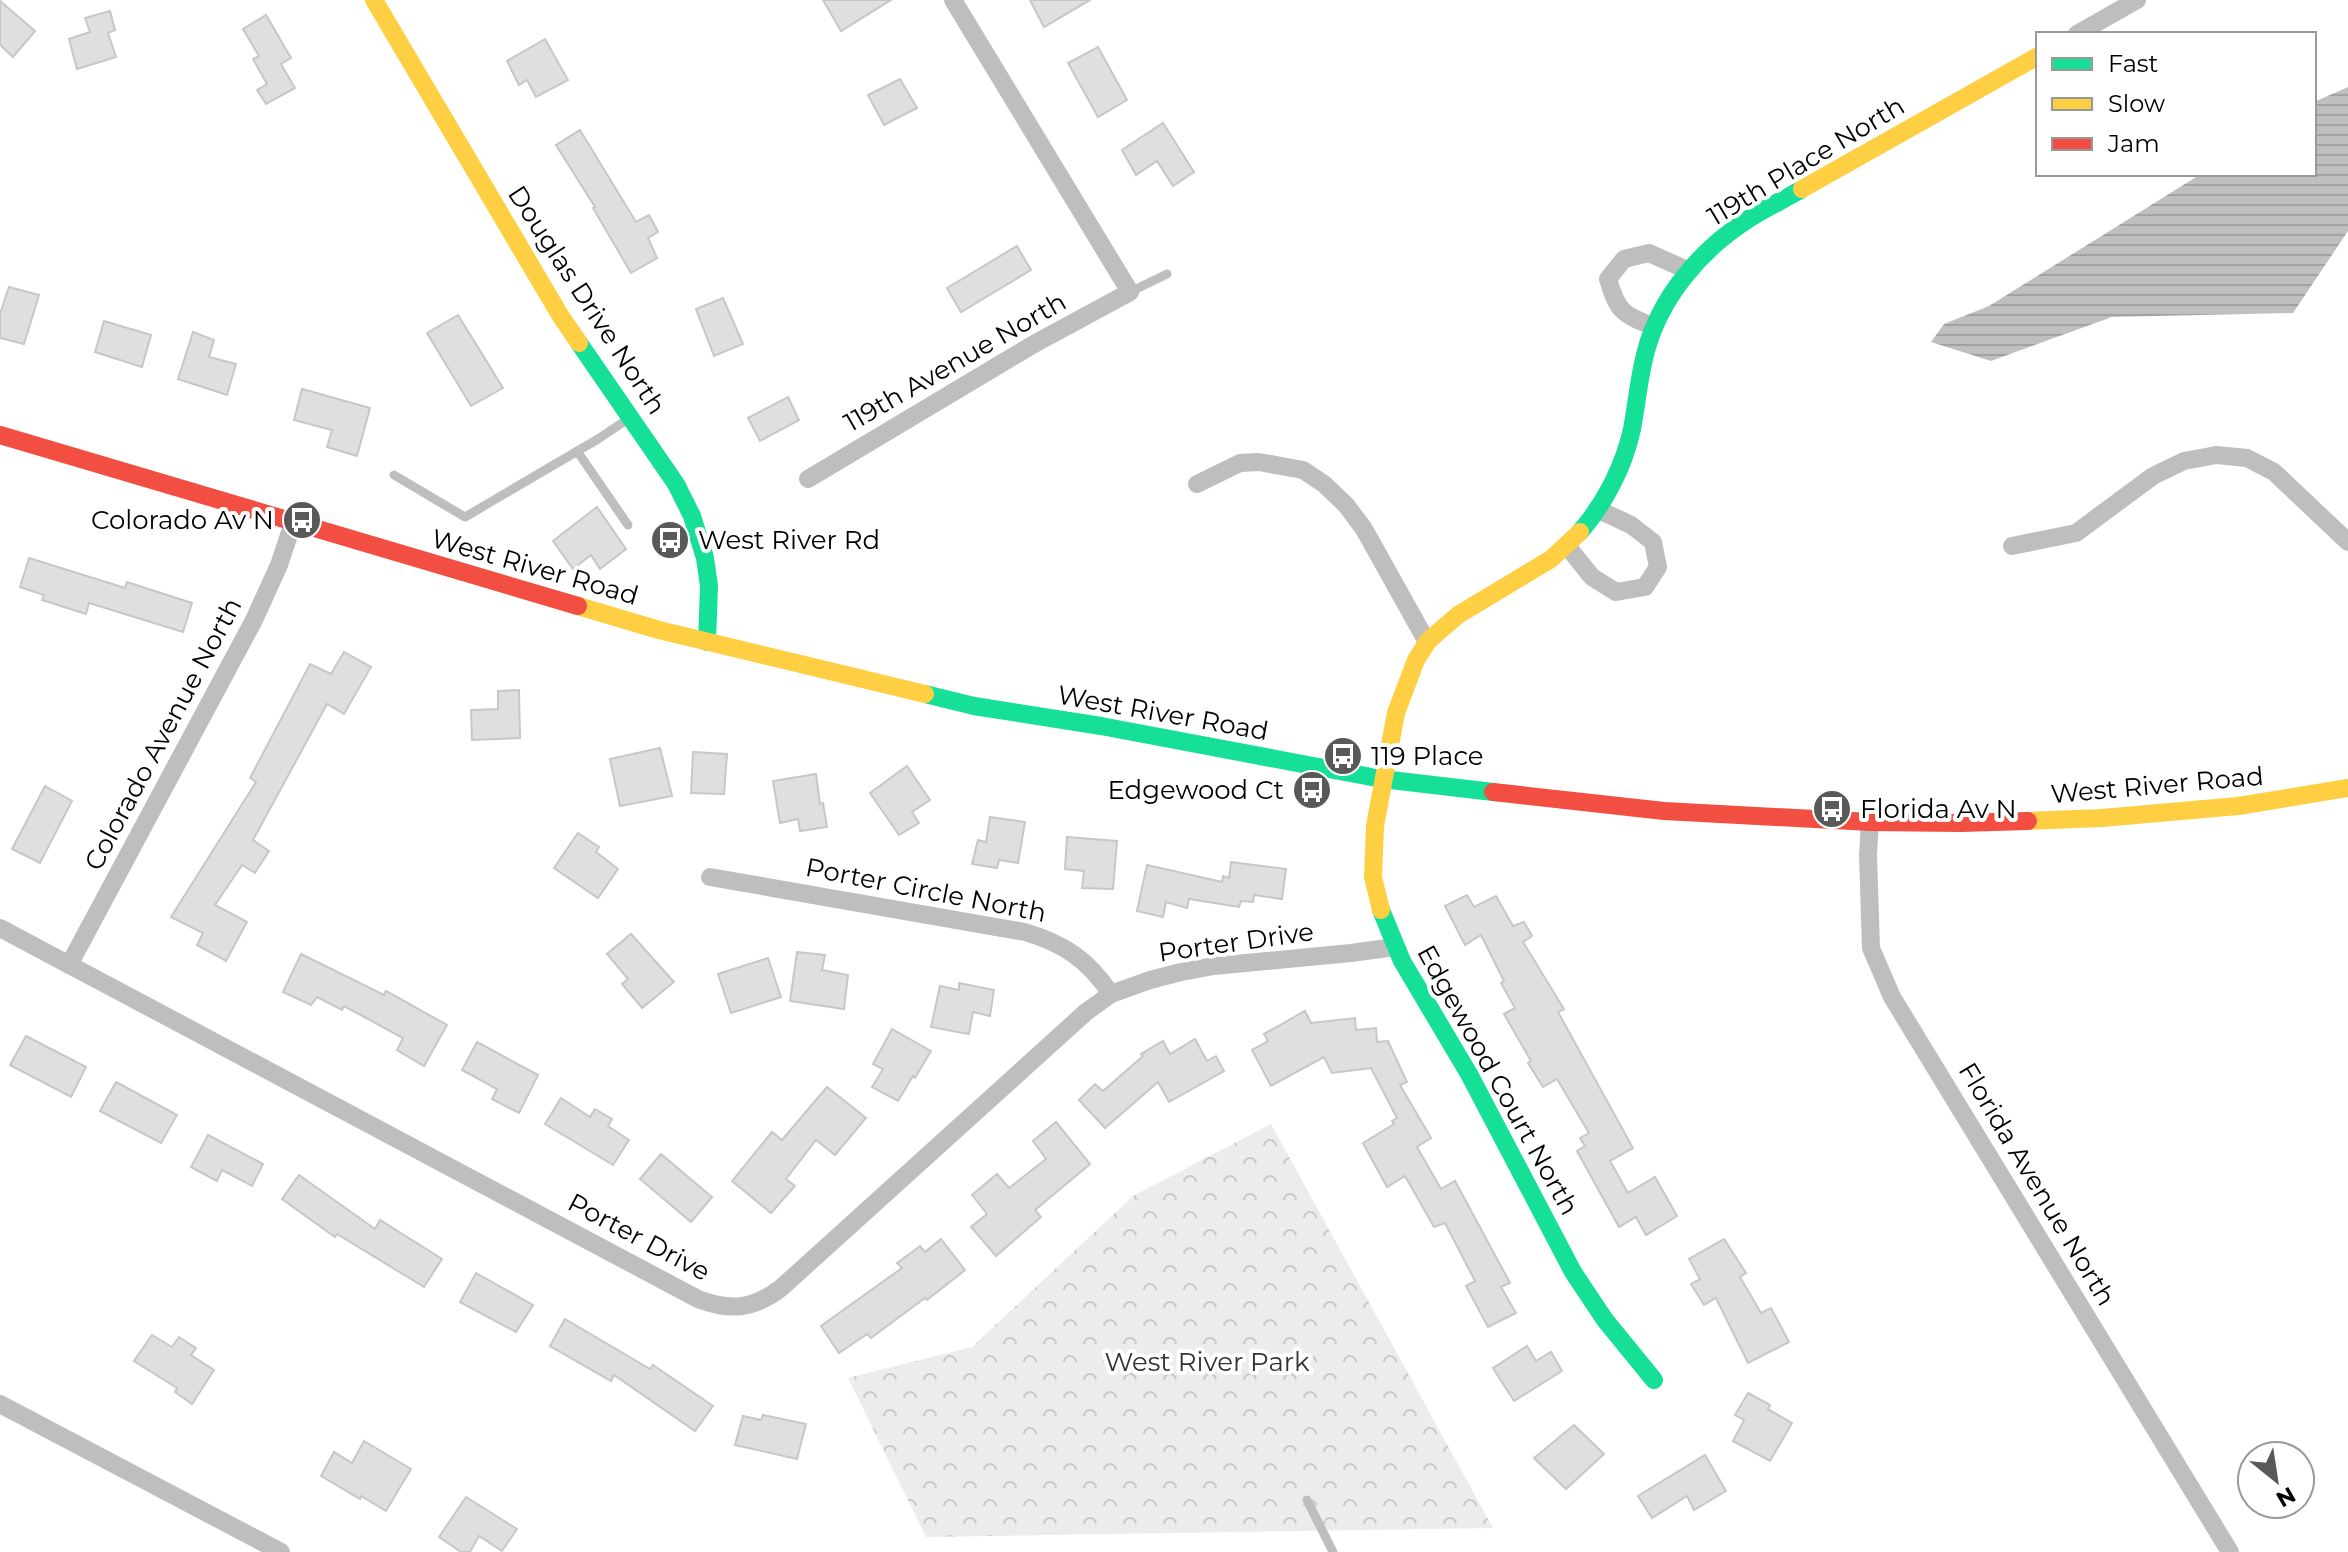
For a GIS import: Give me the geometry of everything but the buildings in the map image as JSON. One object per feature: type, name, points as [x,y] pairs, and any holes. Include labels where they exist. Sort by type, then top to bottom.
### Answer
[{"type":"main road","name":"Douglas Drive North","points":[[374,0],[560,315],[676,484],[692,516],[705,558],[709,586],[707,642]]},
{"type":"main road","name":"119th Place North","points":[[1382,779],[1401,693],[1427,642],[1474,602],[1548,561],[1567,546],[1597,509],[1610,487],[1630,434],[1654,327],[1687,270],[1744,222],[2036,57]]},
{"type":"main road","name":"West River Road","points":[[0,435],[707,642],[960,703],[1382,779],[1664,811],[1870,822],[1961,823],[2102,818],[2238,806],[2348,788]]},
{"type":"main road","name":"Edgewood Court North","points":[[1382,779],[1371,867],[1384,923],[1569,1263],[1620,1341],[1654,1380]]},
{"type":"street","points":[[953,0],[1130,292]]},
{"type":"street","points":[[2081,32],[2137,0]]},
{"type":"street","points":[[1654,327],[1626,315],[1615,302],[1608,279],[1624,259],[1649,253],[1687,270]]},
{"type":"street","name":"119th Avenue North","points":[[808,479],[1034,344],[1130,292]]},
{"type":"street","points":[[2012,546],[2076,533],[2153,476],[2184,461],[2216,455],[2247,458],[2274,472],[2348,542]]},
{"type":"street","points":[[1197,484],[1240,463],[1259,462],[1303,470],[1346,505],[1364,529],[1427,642]]},
{"type":"street","points":[[1567,546],[1592,577],[1616,592],[1645,587],[1658,567],[1653,542],[1631,525],[1597,509]]},
{"type":"street","name":"Colorado Avenue North","points":[[69,965],[254,620],[279,565],[293,523]]},
{"type":"street","name":"Florida Avenue North","points":[[1870,822],[1871,948],[1892,997],[2230,1552]]},
{"type":"street","name":"Porter Circle North","points":[[710,877],[1025,932],[1053,940],[1079,957],[1100,977],[1111,994]]},
{"type":"street","name":"Porter Drive","points":[[0,928],[718,1307],[753,1304],[781,1288],[1086,1012],[1111,994],[1150,980],[1203,968],[1395,947]]},
{"type":"street","points":[[0,1404],[281,1552]]},
{"type":"lane","points":[[1130,292],[1167,274]]},
{"type":"lane","points":[[394,475],[465,517],[630,417]]},
{"type":"lane","points":[[577,451],[628,525]]},
{"type":"lane","points":[[1307,1500],[1333,1552]]},
{"type":"green space","name":"West River Park","points":[[1271,1124],[1493,1528],[926,1537],[848,1378],[972,1347],[1133,1196]]},
{"type":"shaded area","points":[[2348,87],[2348,231],[2293,313],[2112,317],[1991,361],[1931,342],[1944,324],[1989,306],[2198,176],[2316,176],[2316,101]]},
{"type":"traffic: fast","points":[[1580,532],[1605,496],[1624,457],[1646,351],[1652,331],[1671,295],[1697,262],[1727,234],[1802,189]]},
{"type":"traffic: fast","points":[[579,343],[676,484],[692,516],[705,558],[709,586],[707,642]]},
{"type":"traffic: fast","points":[[925,694],[974,706],[1101,726],[1382,779],[1493,792]]},
{"type":"traffic: fast","points":[[1381,910],[1402,961],[1469,1074],[1573,1272],[1605,1320],[1654,1380]]},
{"type":"traffic: slow","points":[[374,0],[579,343]]},
{"type":"traffic: slow","points":[[1802,189],[2036,57]]},
{"type":"traffic: slow","points":[[1381,910],[1373,877],[1375,826],[1396,713],[1416,660],[1428,641],[1458,615],[1551,559],[1580,532]]},
{"type":"traffic: slow","points":[[578,606],[659,630],[925,694]]},
{"type":"traffic: slow","points":[[2028,821],[2238,806],[2348,788]]},
{"type":"traffic: jam","points":[[0,435],[578,606]]},
{"type":"traffic: jam","points":[[1493,792],[1664,811],[1870,822],[2028,821]]},
{"type":"place","name":"Colorado Av N","points":[[302,520]]},
{"type":"place","name":"West River Rd","points":[[670,540]]},
{"type":"place","name":"119 Place","points":[[1343,756]]},
{"type":"place","name":"Edgewood Ct","points":[[1312,790]]},
{"type":"place","name":"Florida Av N","points":[[1832,809]]}]
